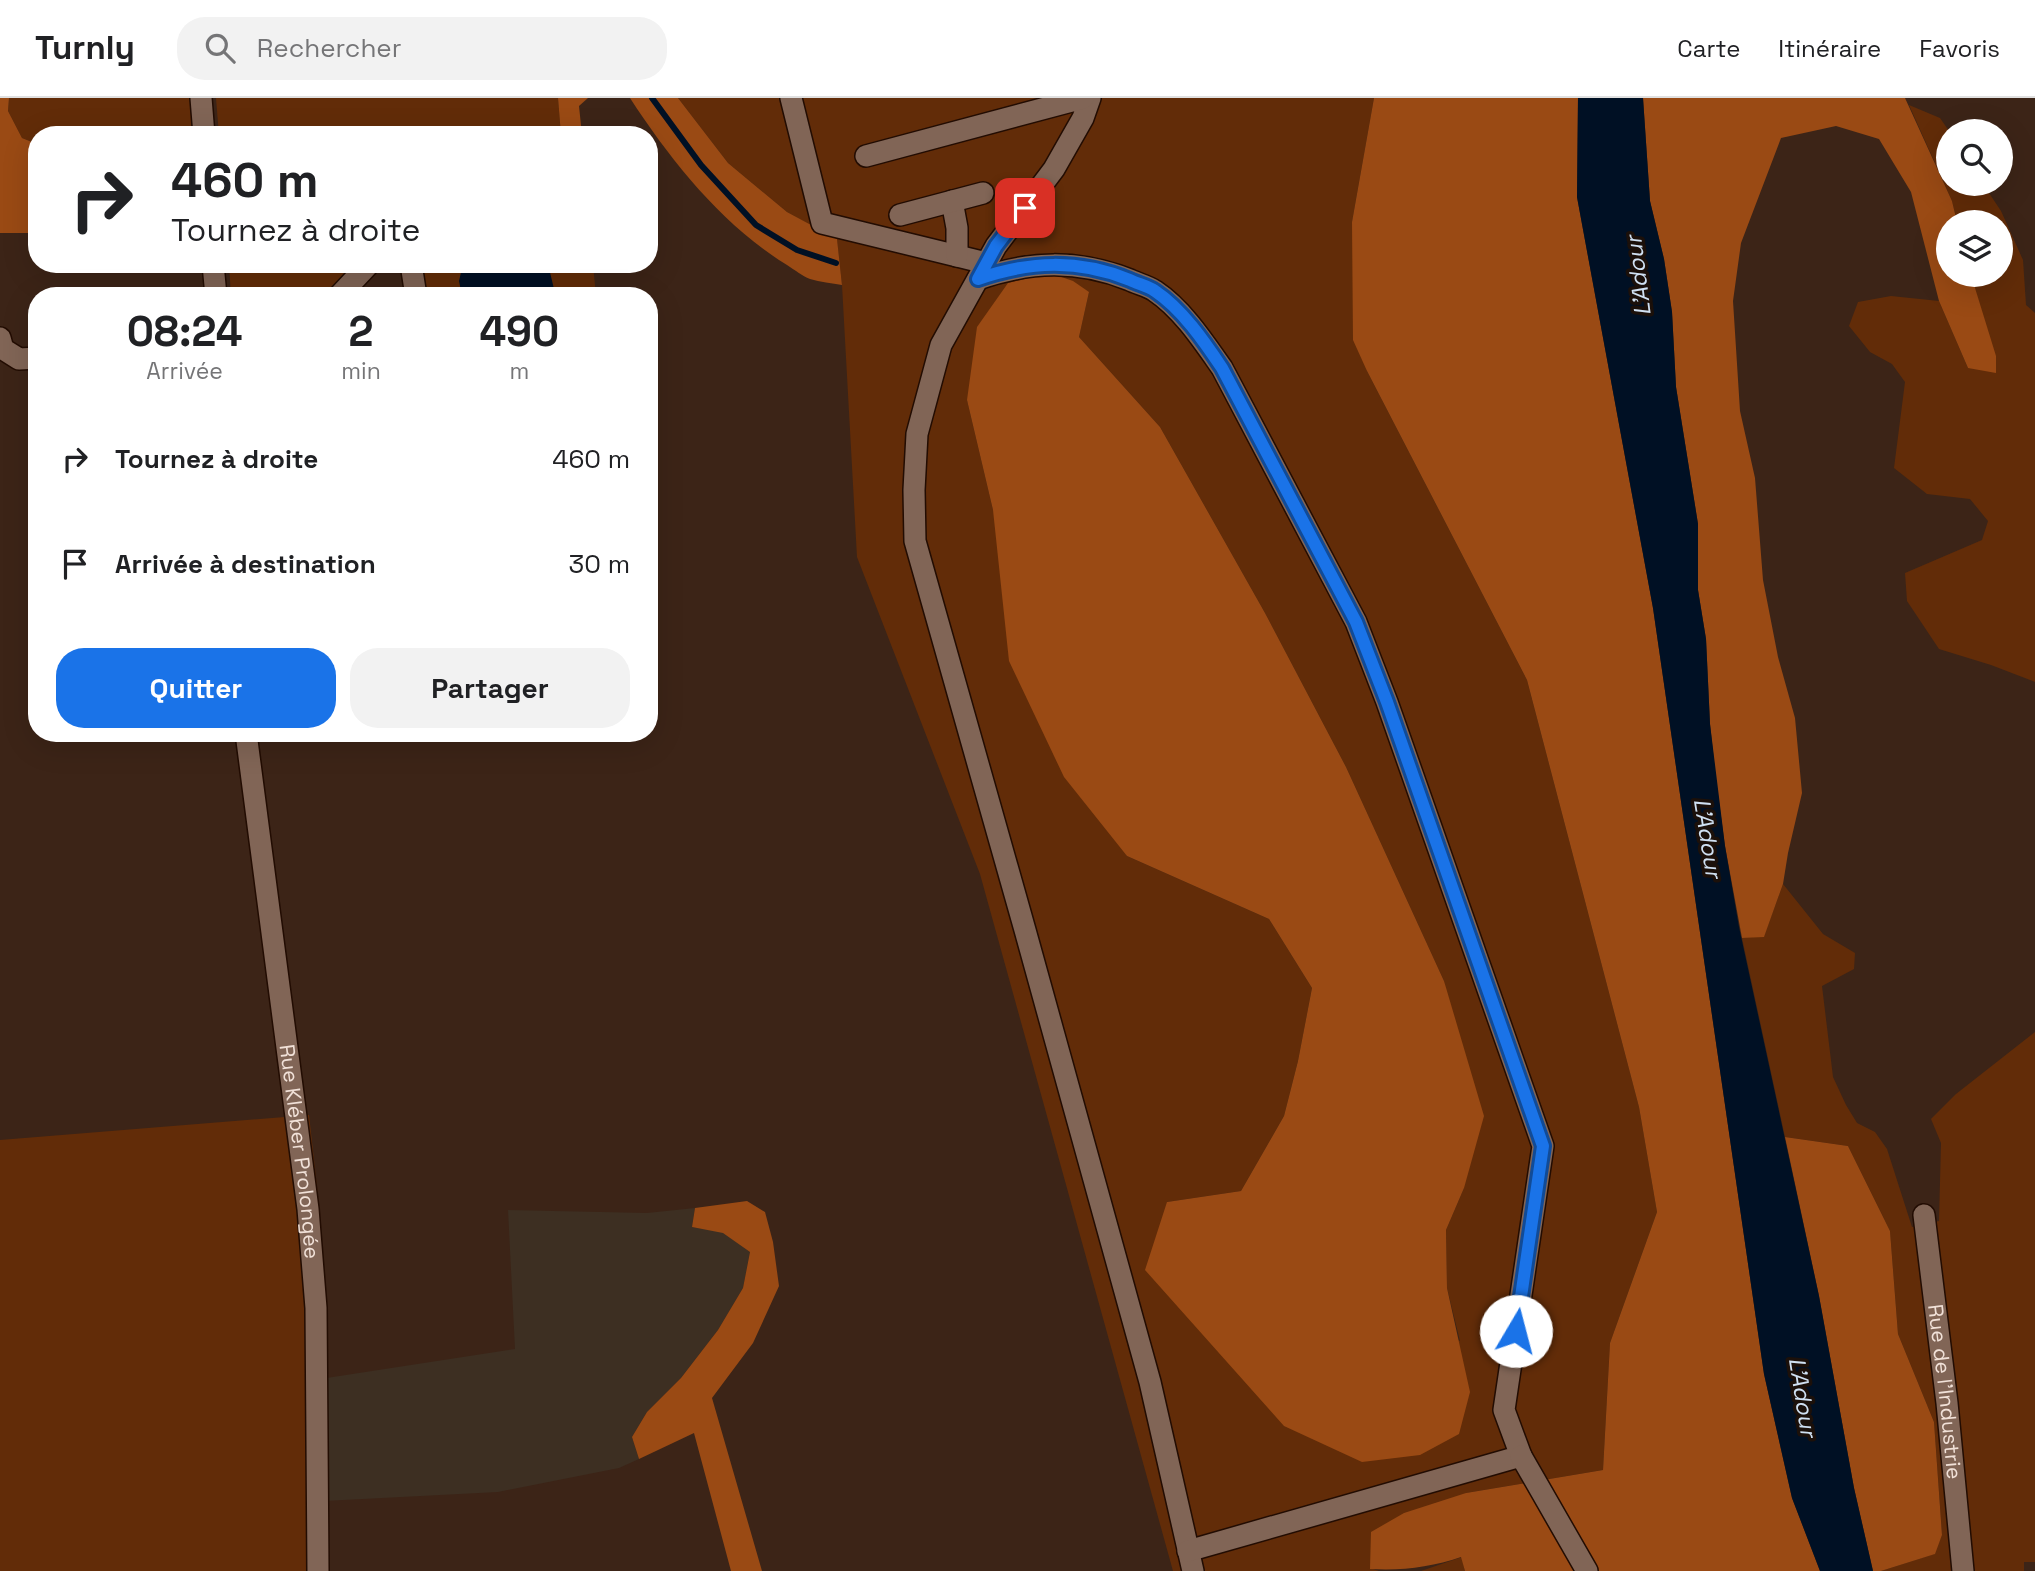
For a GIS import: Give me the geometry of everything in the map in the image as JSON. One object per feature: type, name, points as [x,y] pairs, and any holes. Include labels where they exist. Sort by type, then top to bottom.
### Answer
[{"type":"street","points":[[201,98],[203,126]]},
{"type":"street","points":[[791,98],[822,223],[957,256],[982,271],[1065,263],[1117,275],[1154,290],[1202,339],[1222,368],[1356,622],[1387,702],[1543,1146],[1504,1410],[1521,1456],[1587,1571]]},
{"type":"street","points":[[866,156],[1092,99]]},
{"type":"street","points":[[1092,99],[1054,169],[996,246],[941,345],[917,435],[915,541],[1150,1382],[1191,1561],[1521,1456]]},
{"type":"street","points":[[900,215],[983,193]]},
{"type":"street","points":[[952,201],[957,228],[957,256]]},
{"type":"street","points":[[347,287],[361,273]]},
{"type":"street","points":[[0,338],[3,349],[19,359],[28,358]]},
{"type":"street","name":"Rue Kléber Prolongée","points":[[247,742],[309,1209],[316,1308],[318,1571]]},
{"type":"street","name":"Rue de l'Industrie","points":[[1924,1215],[1947,1404],[1963,1571]]},
{"type":"shaded area","points":[[0,98],[9,98],[8,111],[22,138],[28,140],[28,233],[0,233]]},
{"type":"shaded area","points":[[9,98],[190,98],[192,126],[28,126],[28,140],[22,138],[8,111]]},
{"type":"shaded area","points":[[216,98],[558,98],[560,126],[218,126]]},
{"type":"shaded area","points":[[558,98],[588,98],[579,106],[581,126],[560,126]]},
{"type":"shaded area","points":[[630,98],[678,98],[728,163],[787,212],[837,239],[842,285],[804,276],[741,231],[681,168],[658,138],[658,126],[650,126]]},
{"type":"shaded area","points":[[678,98],[1374,98],[1352,222],[1367,371],[1527,680],[1639,1107],[1657,1212],[1610,1343],[1603,1470],[1466,1493],[1370,1568],[1379,1571],[1173,1571],[980,874],[857,557],[842,285],[837,240],[787,212],[728,163]],"holes":[[[1089,292],[1079,337],[1160,427],[1265,613],[1346,767],[1444,981],[1464,1188],[1446,1230],[1447,1288],[1460,1341],[1167,1202],[1241,1191],[1284,1116],[1312,988],[1269,919],[1127,856],[993,510],[967,400]]]},
{"type":"shaded area","points":[[1374,98],[1578,98],[1577,197],[1653,608],[1764,1374],[1792,1498],[1820,1571],[1465,1571],[1461,1557],[1417,1568],[1370,1569],[1371,1532],[1404,1513],[1466,1493],[1603,1470],[1610,1343],[1657,1212],[1639,1107],[1527,680],[1353,340],[1352,222]]},
{"type":"shaded area","points":[[1643,98],[1905,98],[1936,166],[1936,196],[1950,196],[1954,210],[1936,210],[1936,287],[1975,287],[1996,356],[1996,373],[1968,368],[1939,301],[1911,192],[1879,139],[1836,126],[1781,138],[1741,243],[1733,301],[1740,411],[1755,478],[1763,580],[1778,657],[1795,718],[1802,793],[1783,884],[1764,937],[1742,938],[1725,846],[1710,724],[1706,639],[1698,590],[1698,524],[1676,387],[1672,312],[1664,259],[1650,201]]},
{"type":"shaded area","points":[[1909,105],[1941,119],[1936,119],[1936,165]]},
{"type":"shaded area","points":[[1950,196],[1991,196],[2000,210],[1954,210]]},
{"type":"shaded area","points":[[2013,238],[2023,260],[2026,305],[2035,313],[2035,682],[1939,649],[1907,601],[1905,573],[1982,540],[1988,521],[1970,499],[1927,494],[1894,468],[1905,382],[1892,364],[1870,352],[1849,326],[1858,302],[1891,296],[1939,301],[1968,368],[1977,298],[1974,287],[2013,287]]},
{"type":"shaded area","points":[[230,273],[350,273],[335,287],[230,287]]},
{"type":"shaded area","points":[[421,273],[594,273],[595,287],[425,287]]},
{"type":"shaded area","points":[[1050,273],[1073,281],[1089,292],[1079,337],[1160,427],[1265,613],[1346,767],[1444,981],[1484,1116],[1464,1188],[1446,1230],[1447,1288],[1470,1392],[1459,1434],[1420,1455],[1362,1462],[1284,1426],[1145,1270],[1167,1202],[1241,1191],[1284,1116],[1312,988],[1269,919],[1127,856],[1064,777],[1009,661],[993,510],[967,400],[977,327],[1008,283]]},
{"type":"shaded area","points":[[1783,884],[1823,934],[1855,953],[1854,969],[1822,986],[1833,1077],[1857,1123],[1875,1132],[1887,1149],[1912,1227],[1939,1221],[1941,1143],[1931,1119],[1956,1094],[2035,1032],[2035,1562],[2024,1562],[2024,1571],[1881,1571],[1934,1554],[1942,1535],[1934,1422],[1898,1334],[1890,1231],[1848,1146],[1785,1137],[1742,938],[1764,936]]},
{"type":"shaded area","points":[[309,1115],[319,1205],[324,1571],[0,1571],[0,1140]]},
{"type":"shaded area","points":[[1785,1137],[1848,1146],[1890,1231],[1898,1334],[1934,1422],[1942,1535],[1935,1554],[1881,1571],[1873,1571],[1854,1488],[1819,1296]]},
{"type":"shaded area","points":[[747,1201],[765,1212],[773,1242],[779,1286],[753,1343],[712,1398],[762,1571],[731,1571],[694,1433],[639,1459],[632,1437],[647,1412],[681,1378],[718,1330],[743,1288],[750,1252],[723,1233],[692,1227],[695,1208]]},
{"type":"shaded area","points":[[695,1208],[692,1227],[723,1232],[750,1252],[743,1288],[718,1330],[681,1378],[647,1412],[632,1437],[639,1459],[619,1468],[498,1492],[324,1501],[320,1379],[515,1349],[508,1210],[647,1213]]},
{"type":"shaded area","points":[[1462,1557],[1465,1571],[1421,1571]]},
{"type":"water","name":"L'Adour","points":[[1578,98],[1643,98],[1650,201],[1664,259],[1672,312],[1676,387],[1698,524],[1698,590],[1706,639],[1710,724],[1725,846],[1739,927],[1819,1296],[1854,1488],[1873,1571],[1820,1571],[1792,1498],[1764,1374],[1653,608],[1577,197]]},
{"type":"water","points":[[461,273],[550,273],[554,287],[460,287]]},
{"type":"waterway","points":[[652,98],[701,165],[756,225],[797,250],[836,263]]},
{"type":"route","points":[[1025,208],[996,246],[978,279],[1011,268],[1065,263],[1117,275],[1154,290],[1202,339],[1222,368],[1356,622],[1387,702],[1543,1146],[1516,1331]]}]
